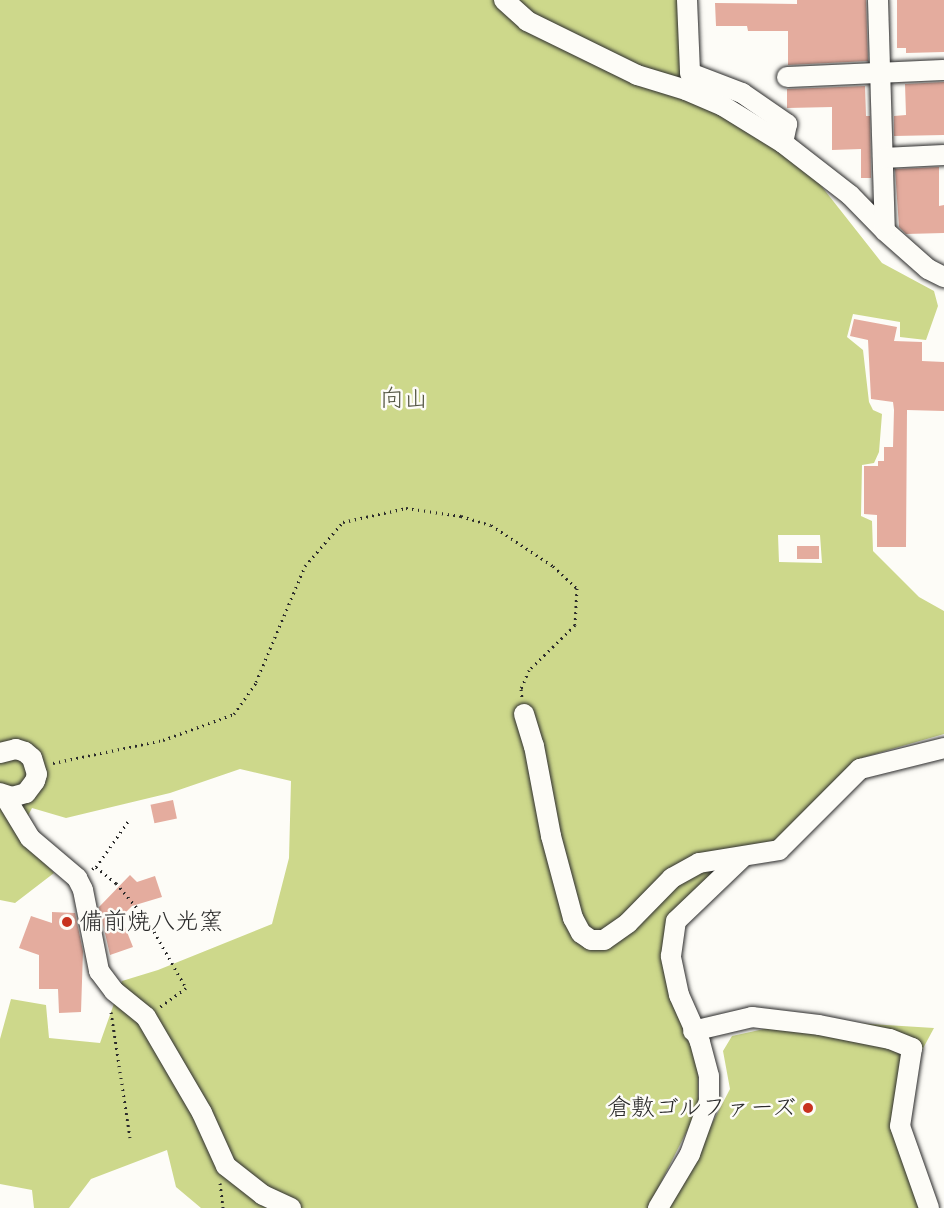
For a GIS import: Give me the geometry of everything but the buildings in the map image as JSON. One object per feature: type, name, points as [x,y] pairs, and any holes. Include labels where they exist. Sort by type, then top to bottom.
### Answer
[{"type":"street","points":[[504,0],[527,21],[637,75],[686,90],[723,106],[783,143],[850,195],[885,231],[928,269],[944,277]]},
{"type":"street","points":[[687,0],[690,73],[742,93],[787,124],[783,143]]},
{"type":"street","points":[[878,0],[885,231]]},
{"type":"street","points":[[788,77],[944,70]]},
{"type":"street","points":[[883,158],[944,155]]},
{"type":"street","points":[[524,714],[534,746],[551,836],[573,918],[581,933],[591,940],[604,940],[628,923],[672,878],[699,863],[724,858],[742,858],[779,850],[860,769],[944,748]]},
{"type":"street","points":[[0,753],[16,749],[25,752],[36,766],[35,781],[26,793],[19,796],[2,794]]},
{"type":"street","points":[[2,794],[30,838],[77,878],[84,890],[99,971],[114,991],[146,1017],[202,1113],[226,1166],[263,1195],[291,1208]]},
{"type":"street","points":[[658,1208],[690,1154],[709,1101],[709,1076],[700,1042],[679,995],[671,956],[676,921],[742,858]]},
{"type":"street","points":[[693,1030],[752,1017],[829,1027],[890,1039],[912,1048],[900,1126],[929,1208]]},
{"type":"path","points":[[36,766],[163,740],[234,714],[256,682],[305,566],[344,522],[406,508],[461,516],[490,525],[553,566],[577,588],[575,625],[529,670],[521,689],[524,714]]},
{"type":"path","points":[[77,878],[96,867],[129,820]]},
{"type":"path","points":[[96,867],[116,882],[148,921],[186,988],[146,1017]]},
{"type":"path","points":[[114,991],[109,1001],[130,1138]]},
{"type":"green space","name":"向山","points":[[0,0],[683,0],[688,96],[804,164],[882,263],[934,291],[938,306],[926,340],[900,337],[900,322],[853,314],[847,337],[863,350],[869,402],[873,410],[882,414],[879,452],[874,463],[862,465],[861,516],[872,521],[873,551],[919,597],[944,611],[944,734],[861,758],[777,843],[674,917],[698,1070],[698,1109],[648,1208],[201,1208],[176,1187],[167,1150],[91,1179],[69,1208],[34,1208],[32,1190],[0,1184],[0,1039],[11,999],[46,1005],[49,1038],[100,1043],[122,981],[158,970],[272,924],[289,858],[291,781],[240,769],[170,793],[66,818],[32,808],[18,835],[54,873],[15,903],[0,900]],"holes":[[[778,535],[820,535],[822,563],[779,562]]]},
{"type":"green space","name":"倉敷ゴルファーズ","points":[[806,1020],[934,1028],[900,1091],[927,1208],[668,1208],[730,1089],[723,1051],[732,1036]]},
{"type":"place","name":"備前焼八光窯","points":[[67,922]]},
{"type":"place","name":"倉敷ゴルファーズ","points":[[808,1108]]}]
